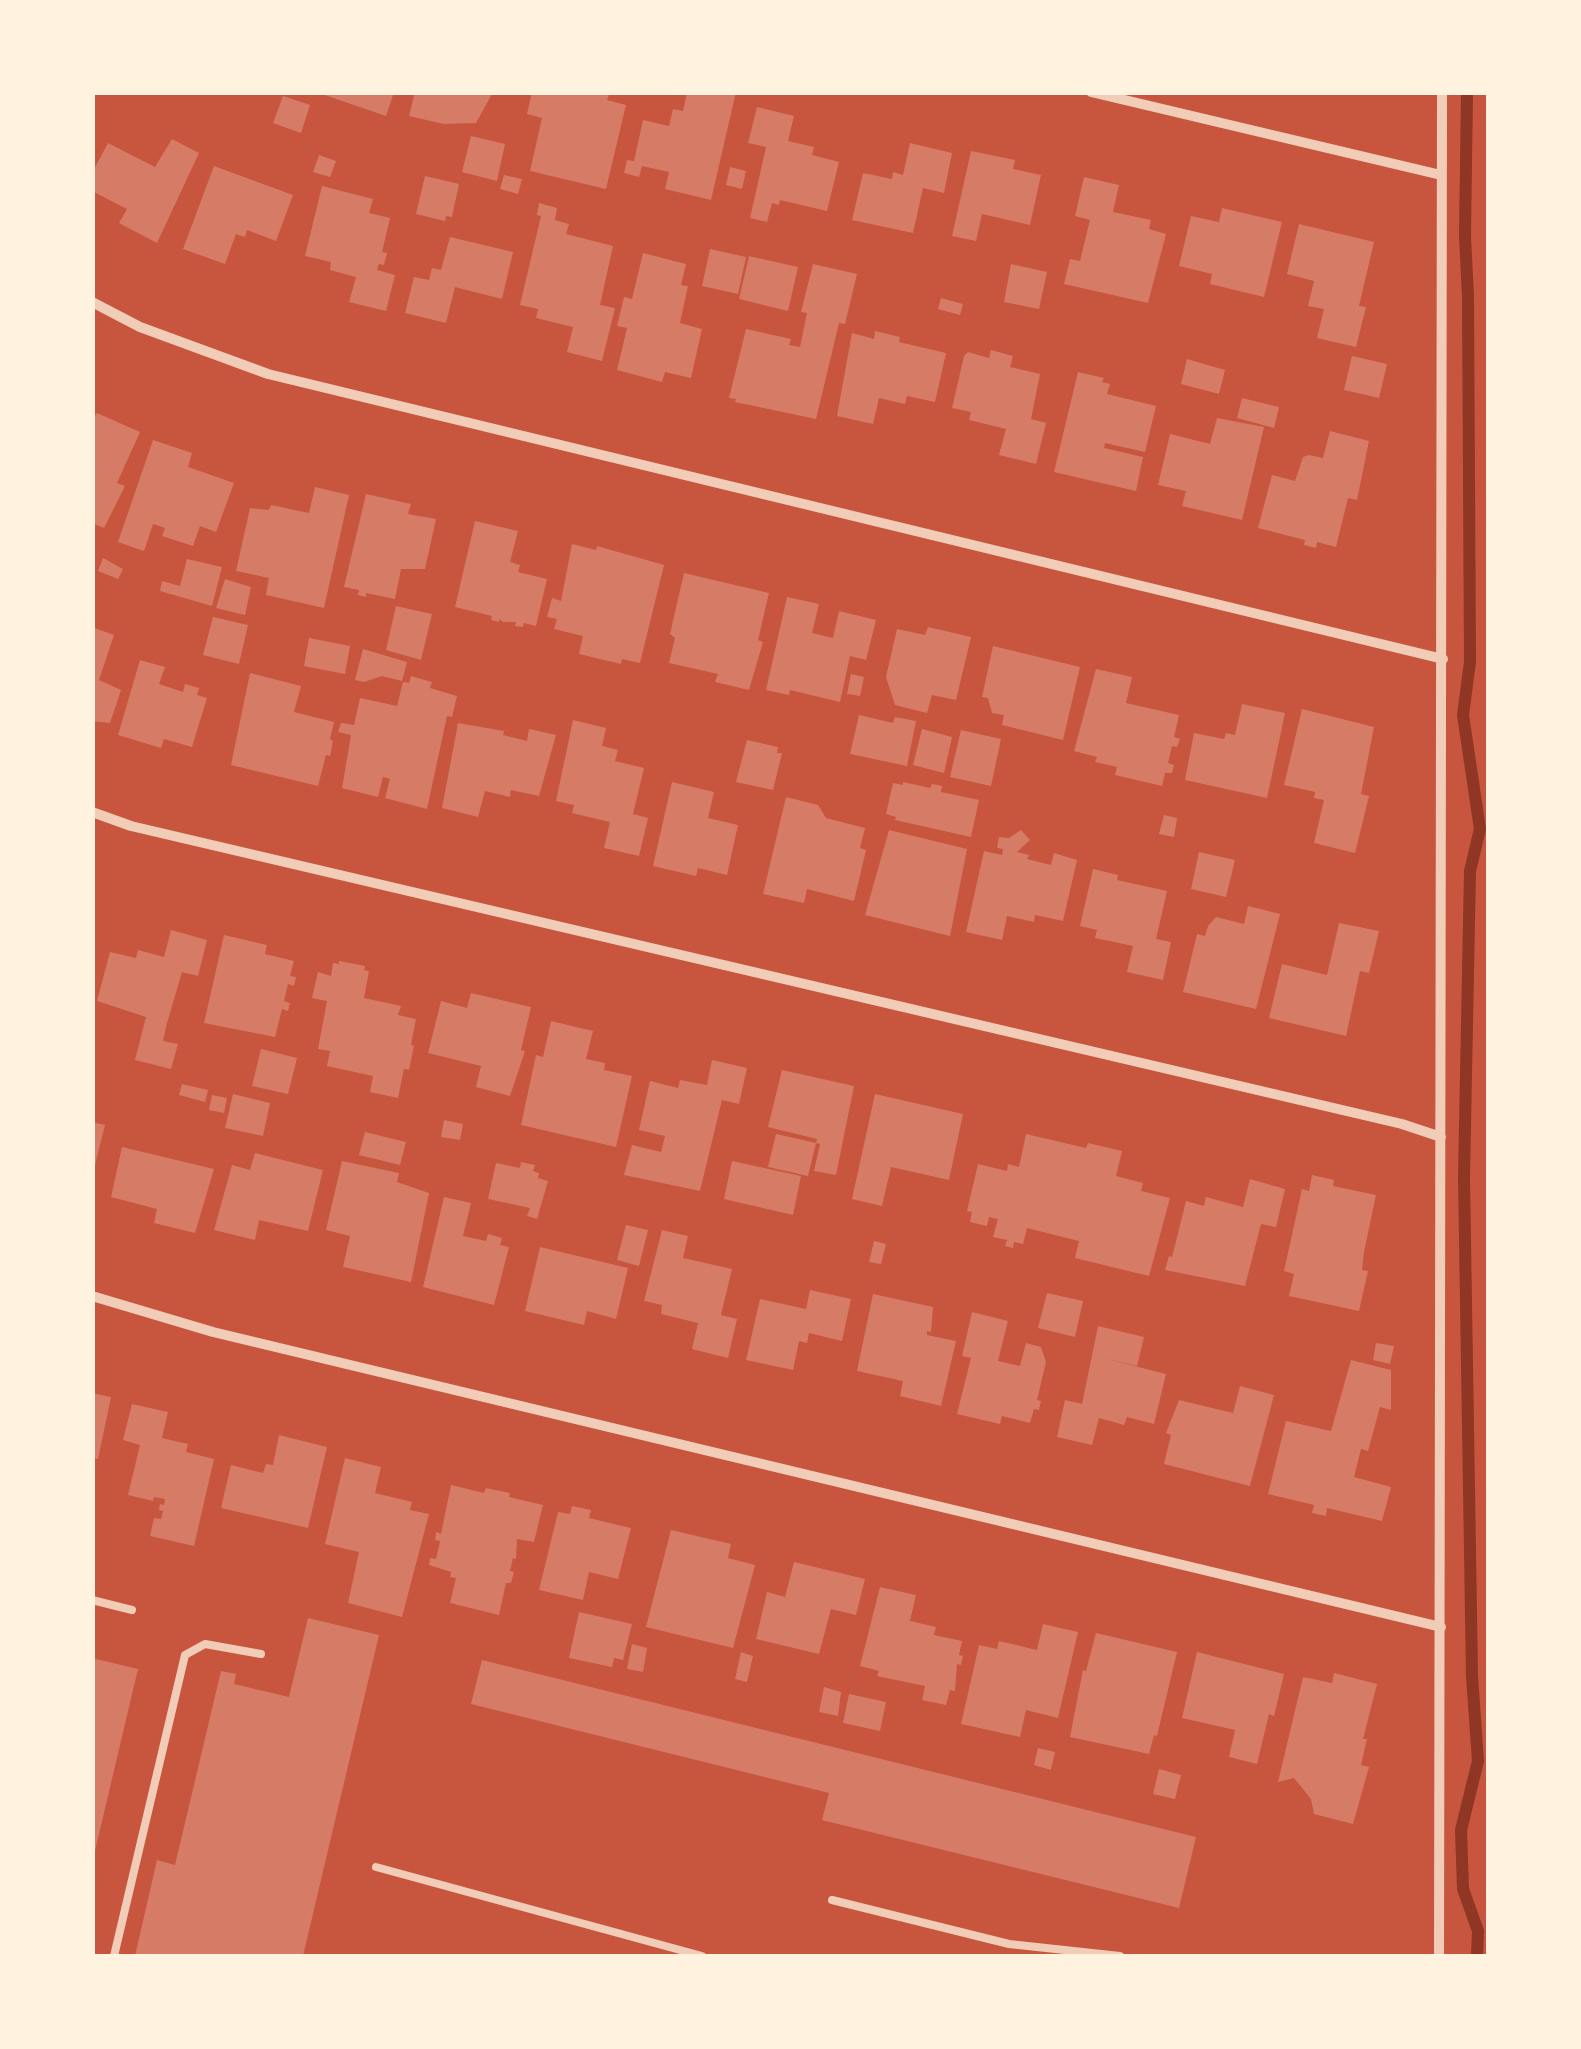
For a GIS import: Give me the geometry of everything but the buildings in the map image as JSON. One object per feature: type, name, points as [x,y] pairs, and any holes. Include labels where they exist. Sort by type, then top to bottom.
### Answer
[{"type":"street","points":[[1092,92],[1442,175]]},
{"type":"street","points":[[1440,1956],[1442,92]]},
{"type":"street","points":[[92,302],[140,326],[268,374],[1442,659]]},
{"type":"street","points":[[92,812],[131,826],[1402,1124],[1441,1137]]},
{"type":"street","points":[[92,1296],[213,1332],[1442,1627]]},
{"type":"lane","points":[[92,1600],[132,1610]]},
{"type":"lane","points":[[114,1956],[184,1655],[205,1644],[260,1654]]},
{"type":"lane","points":[[376,1867],[702,1956]]},
{"type":"lane","points":[[832,1900],[1009,1944],[1120,1956]]},
{"type":"waterway","points":[[1467,92],[1470,662],[1463,715],[1480,829],[1470,871],[1464,1177],[1472,1676],[1478,1761],[1461,1830],[1463,1889],[1478,1931],[1477,1956]]}]
